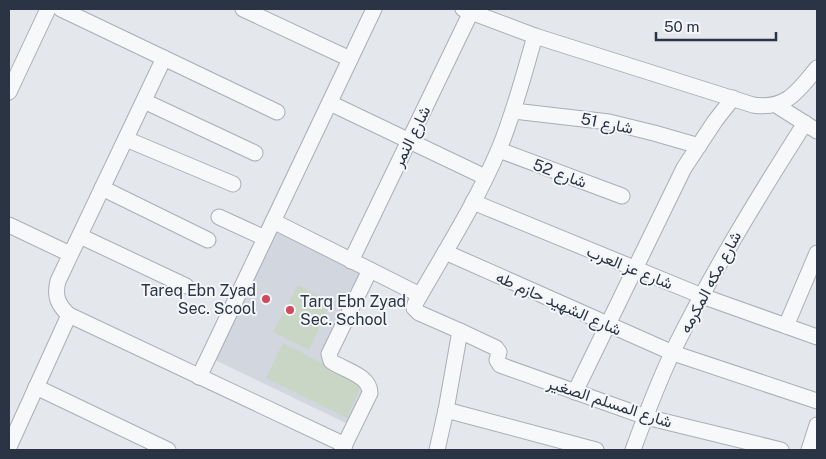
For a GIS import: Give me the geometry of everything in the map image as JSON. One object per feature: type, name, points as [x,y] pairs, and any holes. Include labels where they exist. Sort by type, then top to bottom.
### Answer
[{"type":"street","points":[[9,92],[48,9]]},
{"type":"street","points":[[61,9],[277,112]]},
{"type":"street","points":[[243,9],[350,60]]},
{"type":"street","points":[[199,377],[374,9]]},
{"type":"street","points":[[467,10],[535,36],[753,105],[776,105],[788,99],[817,68]]},
{"type":"street","name":"شارع النمر","points":[[352,260],[409,141],[467,10]]},
{"type":"street","points":[[437,450],[460,331],[416,311],[415,304],[473,202],[499,150],[514,111],[535,36]]},
{"type":"street","points":[[164,58],[58,281],[57,300],[62,309],[69,315],[344,448],[370,393],[370,388],[366,381],[331,361],[329,354],[370,270]]},
{"type":"street","points":[[575,392],[671,192],[699,146],[732,98]]},
{"type":"street","points":[[144,101],[255,153]]},
{"type":"street","points":[[330,103],[485,177]]},
{"type":"street","points":[[776,105],[811,127]]},
{"type":"street","name":"شارع 51","points":[[514,111],[609,122],[699,146]]},
{"type":"street","name":"شارع مكه المكرمه","points":[[633,450],[673,353],[747,214],[811,127]]},
{"type":"street","points":[[126,139],[233,184]]},
{"type":"street","name":"شارع 52","points":[[499,150],[622,196]]},
{"type":"street","points":[[102,188],[208,240]]},
{"type":"street","name":"شارع عز العرب","points":[[473,202],[634,270],[817,337]]},
{"type":"street","points":[[219,217],[265,238]]},
{"type":"street","points":[[273,221],[420,295]]},
{"type":"street","points":[[9,225],[70,254]]},
{"type":"street","points":[[80,236],[186,286]]},
{"type":"street","name":"شارع الشهيد حازم طه","points":[[445,252],[673,353],[817,401]]},
{"type":"street","points":[[786,326],[817,253]]},
{"type":"street","points":[[9,447],[69,315]]},
{"type":"street","name":"شارع المسلم الصغير","points":[[460,331],[496,348],[499,352],[497,360],[500,366],[646,416],[781,450]]},
{"type":"street","points":[[36,387],[168,450]]},
{"type":"street","points":[[446,410],[596,450]]},
{"type":"street","points":[[809,450],[817,425]]},
{"type":"shaded area","name":"Tarq Ebn Zyad Sec. School","points":[[273,222],[367,270],[328,350],[365,383],[352,426],[209,357]]},
{"type":"green space","points":[[298,285],[331,302],[309,350],[273,332]]},
{"type":"green space","points":[[283,343],[362,384],[347,418],[266,378]]},
{"type":"place","name":"Tareq Ebn Zyad Sec. Scool","points":[[266,299]]},
{"type":"place","name":"Tarq Ebn Zyad Sec. School","points":[[290,310]]}]
